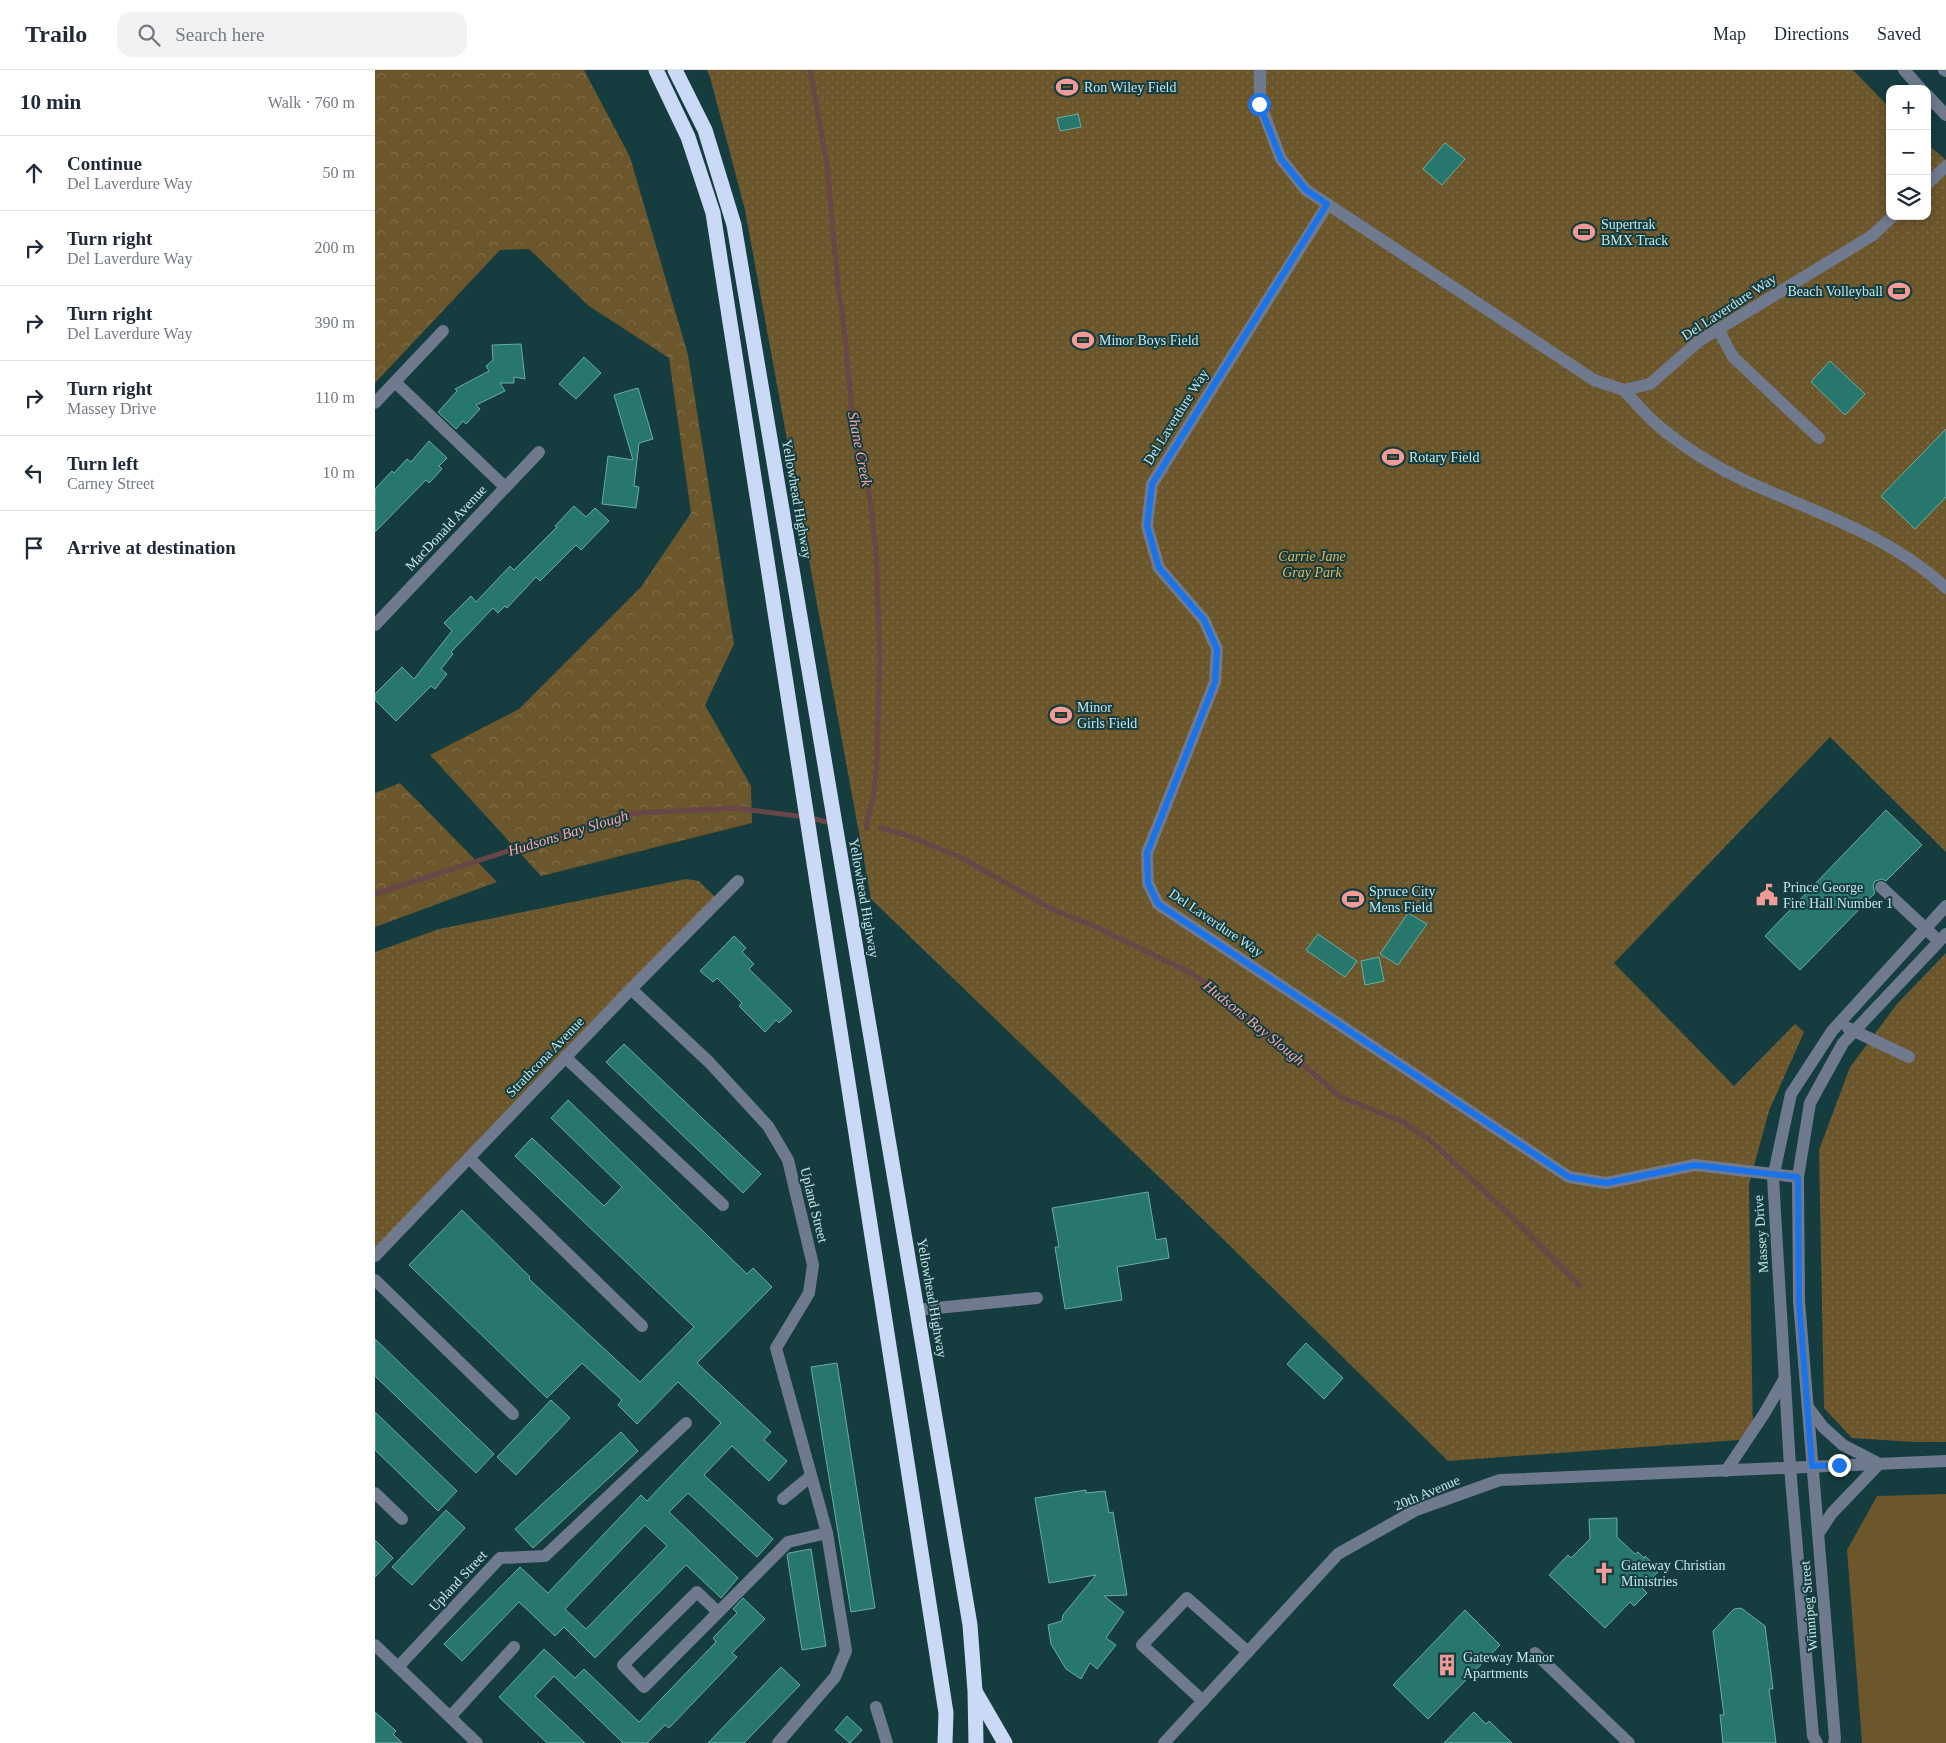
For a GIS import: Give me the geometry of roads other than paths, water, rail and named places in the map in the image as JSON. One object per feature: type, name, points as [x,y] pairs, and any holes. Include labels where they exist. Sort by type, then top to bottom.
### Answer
[{"type":"highway","points":[[656,70],[688,136],[713,213],[946,1712],[945,1743]]},
{"type":"highway","name":"Yellowhead Highway","points":[[675,70],[705,130],[734,224],[970,1625],[975,1691],[976,1743]]},
{"type":"highway","points":[[975,1691],[1005,1743]]},
{"type":"street","points":[[1260,70],[1259,104],[1281,159],[1306,190],[1594,380],[1623,390],[1653,420],[1694,452],[1751,483],[1813,508],[1862,532],[1932,574],[1946,588]]},
{"type":"street","points":[[1904,70],[1917,85]]},
{"type":"street","points":[[1931,99],[1946,115]]},
{"type":"street","points":[[1931,180],[1946,166]]},
{"type":"street","name":"Del Laverdure Way","points":[[1327,204],[1152,484],[1147,526],[1159,568],[1204,620],[1217,649],[1215,682],[1147,853],[1148,883],[1158,904],[1569,1177],[1606,1183],[1695,1165],[1798,1177]]},
{"type":"street","name":"Del Laverdure Way","points":[[1623,390],[1650,384],[1699,341],[1873,235],[1889,220]]},
{"type":"street","points":[[1718,330],[1733,357],[1819,438]]},
{"type":"street","points":[[375,403],[443,331]]},
{"type":"street","points":[[395,382],[505,486]]},
{"type":"street","name":"MacDonald Avenue","points":[[375,625],[539,452]]},
{"type":"street","name":"Strathcona Avenue","points":[[375,1256],[565,1057],[738,881]]},
{"type":"street","points":[[1812,1466],[1799,1302],[1798,1177],[1810,1103],[1843,1042],[1942,938],[1925,928],[1881,887]]},
{"type":"street","name":"Massey Drive","points":[[1791,1467],[1773,1175],[1791,1094],[1839,1023],[1946,906]]},
{"type":"street","name":"Upland Street","points":[[631,990],[709,1062],[768,1126],[788,1160],[813,1266],[809,1293],[776,1348],[827,1533],[846,1650],[835,1677],[778,1743]]},
{"type":"street","points":[[1839,1023],[1909,1057]]},
{"type":"street","points":[[565,1057],[723,1205]]},
{"type":"street","points":[[469,1158],[642,1326]]},
{"type":"street","points":[[375,1280],[513,1414]]},
{"type":"street","points":[[917,1310],[1037,1298]]},
{"type":"street","points":[[1726,1471],[1764,1414],[1785,1377]]},
{"type":"street","points":[[1807,1406],[1823,1427],[1843,1445],[1879,1464],[1832,1513],[1818,1534]]},
{"type":"street","name":"Upland Street","points":[[398,1667],[499,1558],[545,1556],[686,1423]]},
{"type":"street","name":"20th Avenue","points":[[1164,1743],[1338,1554],[1416,1510],[1499,1480],[1946,1461]]},
{"type":"street","name":"Winnipeg Street","points":[[1812,1466],[1834,1743]]},
{"type":"street","name":"Winnipeg Street","points":[[1791,1467],[1813,1736],[1817,1743]]},
{"type":"street","points":[[783,1499],[811,1476]]},
{"type":"street","points":[[375,1493],[402,1519]]},
{"type":"street","points":[[718,1612],[697,1592],[623,1666],[644,1687],[788,1542],[827,1533]]},
{"type":"street","points":[[1203,1701],[1142,1645],[1187,1598],[1248,1652]]},
{"type":"street","points":[[375,1645],[477,1743]]},
{"type":"street","points":[[450,1717],[514,1647]]},
{"type":"street","points":[[1535,1653],[1629,1743]]},
{"type":"street","points":[[876,1707],[887,1743]]},
{"type":"waterway","name":"Shane Creek","points":[[810,70],[827,164],[852,411],[870,499],[876,552],[880,655],[877,757],[874,793],[867,828]]},
{"type":"waterway","name":"Hudsons Bay Slough","points":[[375,894],[595,823],[637,813],[735,808],[797,816]]},
{"type":"waterway","name":"Hudsons Bay Slough","points":[[811,818],[826,822]]},
{"type":"waterway","name":"Hudsons Bay Slough","points":[[881,828],[906,835],[962,858],[1054,910],[1096,927],[1193,974],[1258,1024],[1341,1097],[1403,1122],[1431,1141],[1515,1220],[1580,1286]]},
{"type":"place","name":"Ron Wiley Field","points":[[1067,87]]},
{"type":"place","name":"Supertrak BMX Track","points":[[1584,232]]},
{"type":"place","name":"Beach Volleyball","points":[[1899,291]]},
{"type":"place","name":"Minor Boys Field","points":[[1083,340]]},
{"type":"place","name":"Rotary Field","points":[[1393,457]]},
{"type":"place","name":"Minor Girls Field","points":[[1061,715]]},
{"type":"place","name":"Prince George Fire Hall Number 1","points":[[1767,895]]},
{"type":"place","name":"Spruce City Mens Field","points":[[1353,899]]},
{"type":"place","name":"Gateway Christian Ministries","points":[[1604,1573]]},
{"type":"place","name":"Gateway Manor Apartments","points":[[1447,1665]]},
{"type":"park label","name":"Carrie Jane Gray Park","points":[[1312,564]]}]
